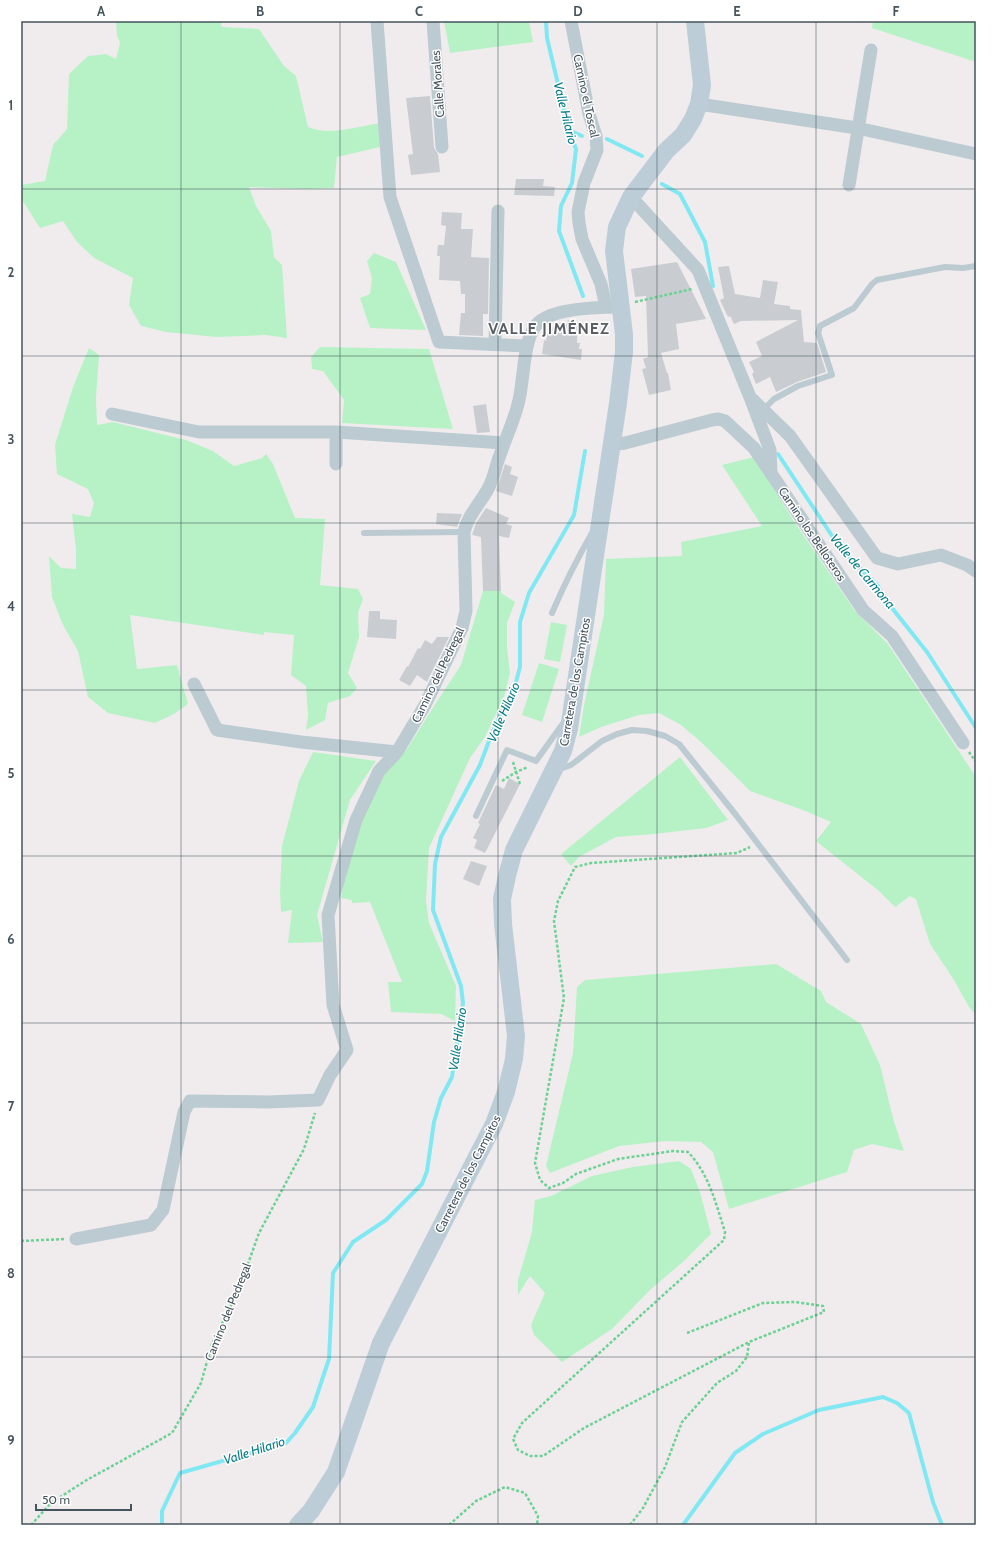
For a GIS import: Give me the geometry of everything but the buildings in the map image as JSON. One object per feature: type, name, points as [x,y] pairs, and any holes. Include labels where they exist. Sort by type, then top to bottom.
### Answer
[{"type":"main road","name":"Carretera de los Campitos","points":[[298,1525],[311,1511],[336,1472],[381,1343],[494,1124],[506,1092],[514,1059],[516,1036],[503,924],[502,899],[514,850],[563,751],[569,729],[612,445],[624,352],[614,307],[614,252],[617,227],[631,197],[666,151],[683,135],[693,119],[699,104],[702,85],[695,21]]},
{"type":"street","points":[[377,21],[390,197],[440,342],[495,343],[527,346]]},
{"type":"street","name":"Calle Morales","points":[[433,21],[442,147]]},
{"type":"street","name":"Camino el Toscal","points":[[571,21],[589,114],[596,136],[597,150],[584,183],[578,212],[579,223],[582,239],[601,284],[614,307]]},
{"type":"street","points":[[849,185],[857,128],[871,50]]},
{"type":"street","points":[[699,104],[857,128],[976,154]]},
{"type":"street","points":[[631,197],[698,270],[770,450],[770,473]]},
{"type":"street","points":[[495,343],[498,211]]},
{"type":"street","name":"Camino del Pedregal","points":[[318,1100],[330,1075],[347,1050],[334,1005],[328,914],[356,820],[380,771],[397,752],[425,705],[462,628],[466,611],[464,532],[466,524],[473,511],[489,487],[519,401],[527,346],[531,332],[537,324],[546,317],[556,313],[614,307]]},
{"type":"street","points":[[750,397],[790,436],[877,558],[898,564],[941,554],[967,565],[976,571]]},
{"type":"street","points":[[112,414],[199,432],[336,432],[504,443]]},
{"type":"street","name":"Camino los Belloteros","points":[[612,445],[718,419],[725,421],[754,448],[863,610],[892,636],[963,743]]},
{"type":"street","points":[[336,432],[336,464]]},
{"type":"street","points":[[194,684],[217,730],[301,742],[397,752]]},
{"type":"street","points":[[76,1239],[151,1225],[163,1210],[184,1112],[190,1101],[268,1102],[318,1100]]},
{"type":"lane","points":[[763,410],[774,399],[798,386],[832,375],[818,333],[820,326],[854,308],[872,284],[877,280],[945,267],[963,268],[976,266]]},
{"type":"lane","points":[[552,613],[578,557],[601,520]]},
{"type":"lane","points":[[364,534],[464,532]]},
{"type":"lane","points":[[476,816],[507,750],[536,761],[572,710]]},
{"type":"lane","points":[[552,772],[571,765],[602,741],[617,734],[632,730],[647,730],[665,736],[679,744],[736,815],[847,960]]},
{"type":"path","points":[[614,307],[704,286]]},
{"type":"path","points":[[507,750],[511,756],[520,784]]},
{"type":"path","points":[[501,782],[536,761]]},
{"type":"path","points":[[687,1333],[763,1303],[795,1302],[823,1306],[824,1312],[749,1342],[584,1428],[543,1456],[530,1456],[518,1450],[514,1440],[522,1423],[724,1240],[725,1232],[710,1185],[697,1162],[688,1152],[674,1151],[618,1159],[576,1174],[549,1188],[540,1180],[536,1163],[564,998],[554,921],[558,901],[575,867],[591,863],[737,853],[758,844]]},
{"type":"path","name":"Camino del Pedregal","points":[[31,1525],[51,1503],[85,1481],[172,1433],[201,1383],[212,1344],[239,1288],[259,1233],[304,1149],[318,1100]]},
{"type":"path","points":[[21,1241],[76,1239]]},
{"type":"path","points":[[630,1525],[643,1508],[665,1467],[682,1422],[717,1383],[736,1371],[747,1357],[749,1342]]},
{"type":"path","points":[[449,1525],[476,1501],[505,1487],[525,1493],[538,1516],[537,1525]]},
{"type":"green space","points":[[116,21],[220,21],[222,27],[259,29],[284,66],[296,76],[308,127],[316,130],[334,131],[379,123],[380,147],[337,157],[334,188],[307,189],[249,187],[256,206],[271,231],[274,257],[282,265],[287,338],[265,335],[217,337],[166,332],[141,326],[129,305],[133,278],[94,258],[77,242],[63,221],[40,228],[21,198],[21,185],[45,181],[53,145],[67,129],[69,74],[88,56],[106,54],[116,59],[120,43],[117,35]]},
{"type":"green space","points":[[444,21],[529,21],[533,42],[450,53]]},
{"type":"green space","points":[[873,21],[976,21],[976,62],[872,28]]},
{"type":"green space","points":[[374,253],[396,262],[426,330],[370,328],[360,298],[370,294],[372,278],[367,261]]},
{"type":"green space","points":[[320,347],[429,349],[453,429],[342,423],[344,400],[323,371],[312,369],[311,357]]},
{"type":"green space","points":[[89,348],[99,355],[96,398],[97,425],[113,422],[186,440],[213,451],[234,466],[262,458],[266,454],[273,464],[295,518],[325,519],[320,585],[358,589],[363,599],[358,613],[359,637],[348,673],[357,688],[350,696],[328,703],[325,720],[306,730],[308,715],[306,686],[291,675],[294,635],[264,632],[264,635],[130,615],[137,669],[177,665],[188,704],[174,714],[155,723],[108,713],[88,697],[78,651],[63,625],[52,597],[49,556],[61,568],[76,569],[76,550],[72,514],[90,517],[94,503],[88,489],[57,474],[55,445],[73,387]]},
{"type":"green space","points":[[754,457],[793,520],[855,611],[888,644],[976,777],[976,1015],[969,1007],[954,980],[930,944],[916,899],[910,896],[895,907],[879,891],[816,841],[831,822],[750,791],[701,742],[681,725],[659,713],[639,715],[601,727],[579,737],[584,705],[604,615],[606,559],[682,556],[681,542],[762,526],[722,465]]},
{"type":"green space","points":[[483,591],[501,591],[501,593],[515,602],[507,623],[507,648],[510,673],[504,697],[485,737],[470,758],[429,848],[426,900],[429,923],[456,986],[455,1021],[441,1014],[391,1012],[388,982],[402,982],[370,902],[352,903],[352,900],[341,898],[344,879],[360,823],[385,773],[407,749],[461,665]]},
{"type":"green space","points":[[551,622],[567,625],[560,662],[544,659]]},
{"type":"green space","points":[[539,663],[559,669],[542,722],[522,715]]},
{"type":"green space","points":[[313,752],[376,761],[350,800],[317,915],[323,942],[288,943],[292,910],[281,912],[280,892],[282,846],[299,781]]},
{"type":"green space","points":[[680,757],[728,820],[706,828],[616,837],[579,857],[571,866],[561,854]]},
{"type":"green space","points":[[776,964],[821,991],[826,1002],[861,1024],[880,1065],[894,1122],[904,1151],[872,1144],[854,1150],[847,1172],[729,1209],[713,1152],[701,1142],[666,1141],[619,1146],[550,1173],[546,1166],[573,1053],[577,987],[585,980]]},
{"type":"green space","points":[[679,1161],[691,1169],[700,1192],[711,1234],[684,1261],[651,1289],[612,1329],[562,1362],[534,1335],[531,1325],[545,1293],[530,1276],[518,1295],[518,1280],[532,1232],[535,1200],[551,1196],[592,1176],[633,1167]]},
{"type":"waterway","name":"Valle Hilario","points":[[546,21],[547,38],[569,130],[576,149],[572,183],[561,206],[559,231],[583,296]]},
{"type":"waterway","points":[[569,130],[582,136]]},
{"type":"waterway","points":[[607,139],[642,156]]},
{"type":"waterway","name":"Valle de Carmona","points":[[662,184],[680,194],[705,242],[713,286]]},
{"type":"waterway","name":"Valle Hilario","points":[[162,1525],[162,1511],[180,1473],[286,1443],[295,1433],[313,1407],[329,1359],[333,1273],[353,1242],[386,1220],[422,1184],[427,1171],[434,1122],[441,1098],[452,1077],[463,1003],[461,986],[433,910],[435,864],[441,837],[480,765],[492,733],[516,682],[520,667],[520,622],[529,593],[574,515],[585,451]]},
{"type":"waterway","name":"Valle de Carmona","points":[[778,454],[840,548],[878,586],[884,598],[927,652],[976,728]]},
{"type":"waterway","points":[[683,1525],[735,1453],[763,1434],[819,1410],[883,1397],[897,1403],[909,1413],[933,1502],[942,1525]]},
{"type":"district","name":"VALLE JIMÉNEZ","points":[[549,328]]}]
